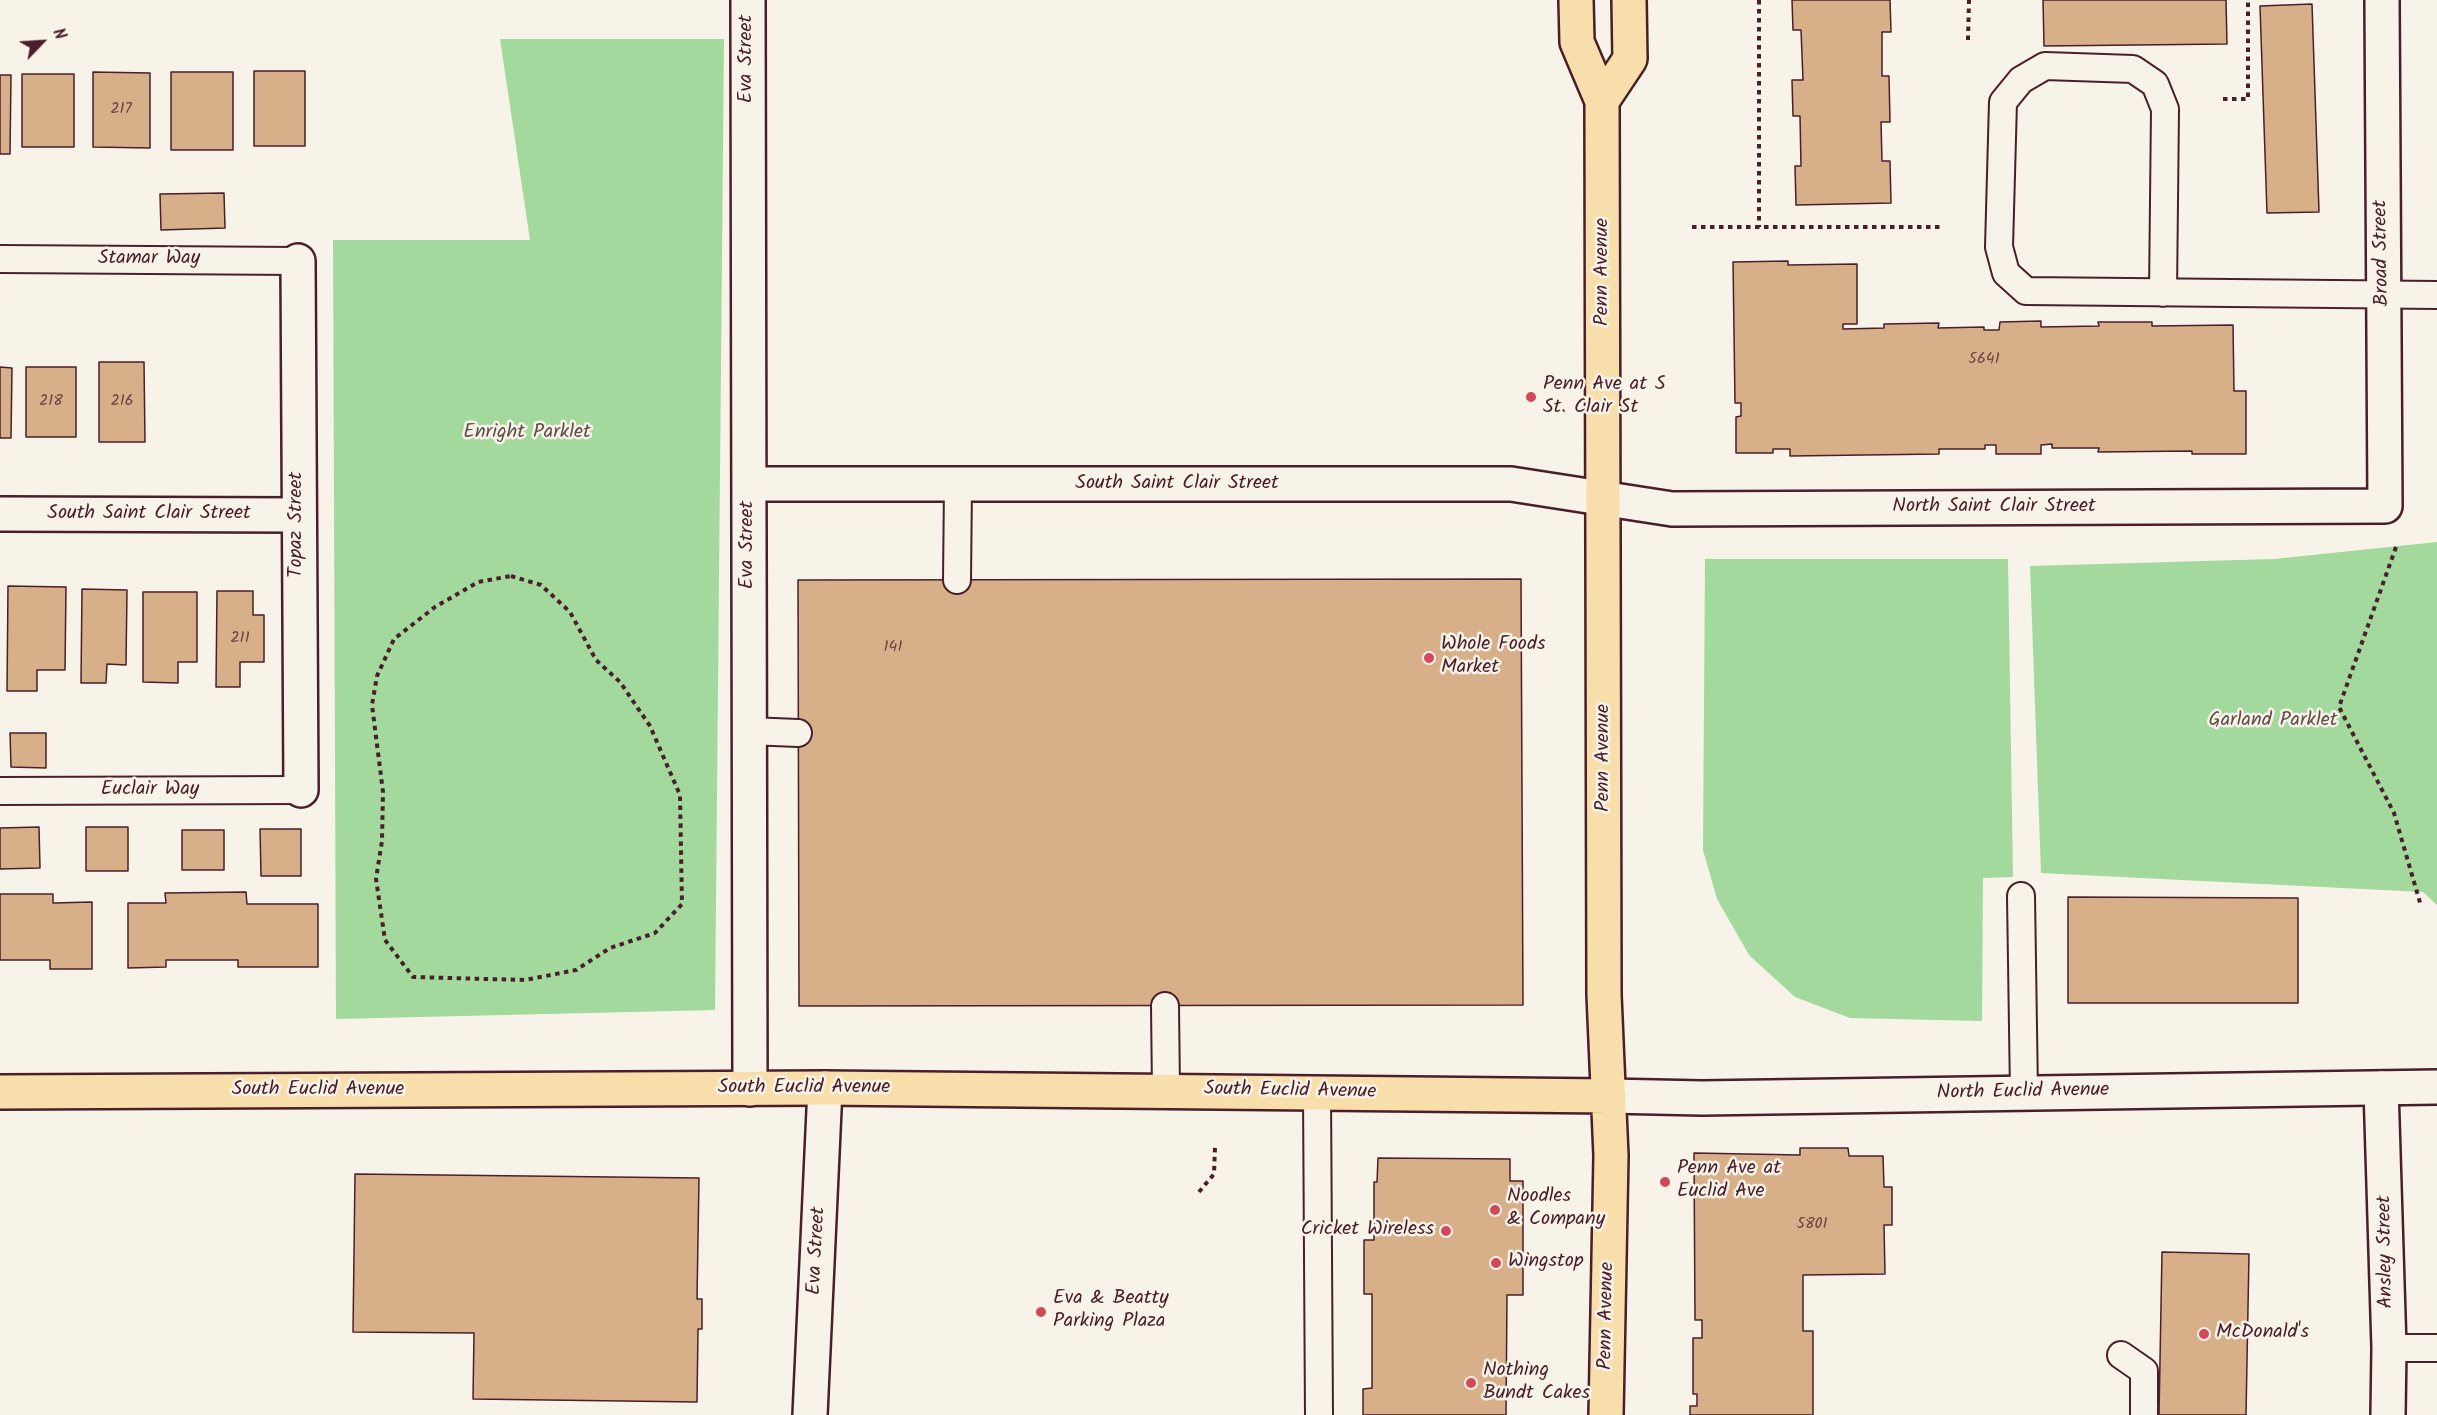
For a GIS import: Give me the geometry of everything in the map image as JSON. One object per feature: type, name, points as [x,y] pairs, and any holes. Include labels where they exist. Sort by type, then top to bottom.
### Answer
[{"type":"main road","name":"Penn Avenue","points":[[1576,0],[1577,42],[1602,101],[1604,995],[1611,1156],[1606,1415]]},
{"type":"main road","points":[[1602,101],[1630,59],[1629,0]]},
{"type":"main road","name":"South Euclid Avenue","points":[[0,1092],[825,1088],[1609,1096]]},
{"type":"street","name":"Eva Street","points":[[748,0],[750,1089]]},
{"type":"street","name":"Broad Street","points":[[2382,0],[2385,506]]},
{"type":"street","name":"Topaz Street","points":[[298,261],[301,790]]},
{"type":"street","name":"South Saint Clair Street","points":[[749,484],[1511,484],[1604,499]]},
{"type":"street","name":"North Saint Clair Street","points":[[1604,499],[1672,509],[2385,506]]},
{"type":"street","name":"South Saint Clair Street","points":[[0,514],[298,515]]},
{"type":"street","name":"North Euclid Avenue","points":[[1609,1096],[1702,1098],[2437,1087]]},
{"type":"street","name":"Eva Street","points":[[810,1415],[825,1088]]},
{"type":"street","name":"Ansley Street","points":[[2381,1088],[2389,1348],[2388,1415]]},
{"type":"lane","points":[[2163,293],[2165,109],[2156,84],[2133,69],[2045,66],[2021,80],[2003,102],[1999,247],[2006,273],[2026,291],[2163,293],[2384,296],[2437,295]]},
{"type":"lane","name":"Stamar Way","points":[[0,259],[298,261]]},
{"type":"lane","points":[[957,580],[958,485]]},
{"type":"lane","points":[[749,731],[798,733]]},
{"type":"lane","name":"Euclair Way","points":[[0,791],[301,790]]},
{"type":"lane","points":[[2021,896],[2024,1093]]},
{"type":"lane","points":[[1165,1006],[1166,1090]]},
{"type":"lane","points":[[1317,1093],[1319,1415]]},
{"type":"lane","points":[[2389,1348],[2437,1348]]},
{"type":"lane","points":[[2121,1355],[2144,1371],[2144,1415]]},
{"type":"path","points":[[1759,0],[1759,227]]},
{"type":"path","points":[[1968,40],[1969,0]]},
{"type":"path","points":[[2223,99],[2248,99],[2248,0]]},
{"type":"path","points":[[1692,227],[1940,227]]},
{"type":"path","points":[[2396,547],[2339,707],[2394,813],[2421,906]]},
{"type":"path","points":[[511,576],[541,585],[570,612],[596,660],[620,682],[650,726],[680,795],[682,904],[655,933],[610,948],[576,970],[525,981],[413,977],[385,940],[376,879],[382,841],[382,792],[372,705],[377,676],[394,639],[435,607],[478,582],[511,576]]},
{"type":"path","points":[[1199,1192],[1214,1174],[1215,1147]]},
{"type":"green space","name":"Enright Parklet","points":[[500,39],[724,39],[715,1010],[336,1019],[333,240],[530,240]]},
{"type":"green space","name":"Garland Parklet","points":[[2437,542],[2437,905],[2423,892],[2041,873],[2030,566],[2274,559]]},
{"type":"green space","points":[[1705,559],[2008,559],[2013,877],[1983,878],[1982,1021],[1850,1018],[1795,997],[1749,955],[1717,899],[1703,850]]},
{"type":"building","points":[[1792,0],[1890,0],[1891,32],[1882,32],[1882,76],[1889,76],[1890,122],[1881,122],[1882,161],[1890,161],[1891,203],[1796,205],[1795,166],[1801,166],[1800,116],[1793,116],[1792,80],[1803,80],[1801,30],[1793,30]]},
{"type":"building","points":[[2043,0],[2226,0],[2227,44],[2044,46]]},
{"type":"building","points":[[2312,4],[2319,212],[2267,213],[2260,6]]},
{"type":"building","points":[[254,71],[305,71],[305,146],[254,146]]},
{"type":"building","points":[[93,72],[150,73],[150,148],[93,147]]},
{"type":"building","points":[[171,72],[233,72],[233,150],[171,150]]},
{"type":"building","points":[[22,74],[74,74],[74,147],[22,147]]},
{"type":"building","points":[[0,75],[11,75],[10,154],[0,154]]},
{"type":"building","points":[[224,193],[225,228],[161,230],[160,194]]},
{"type":"building","points":[[1788,261],[1788,265],[1857,264],[1857,324],[1843,324],[1843,329],[1884,328],[1884,324],[1939,323],[1938,328],[1984,327],[1984,330],[1999,330],[2000,322],[2041,321],[2041,327],[2099,326],[2098,322],[2152,322],[2152,326],[2233,325],[2234,391],[2246,391],[2246,454],[2192,454],[2192,451],[2098,452],[2099,448],[2052,448],[2052,444],[2041,445],[2041,454],[1996,454],[1996,445],[1985,445],[1985,449],[1939,449],[1939,454],[1790,456],[1790,449],[1773,449],[1773,453],[1736,453],[1736,417],[1741,416],[1741,403],[1735,403],[1733,262]]},
{"type":"building","points":[[99,362],[144,362],[145,442],[99,442]]},
{"type":"building","points":[[0,367],[12,368],[11,438],[0,438]]},
{"type":"building","points":[[26,367],[76,367],[76,437],[26,437]]},
{"type":"building","points":[[1521,579],[1523,1005],[799,1006],[798,580]]},
{"type":"building","points":[[8,586],[66,587],[65,670],[37,670],[37,691],[7,691]]},
{"type":"building","points":[[82,589],[127,590],[126,665],[107,664],[106,683],[81,683]]},
{"type":"building","points":[[217,591],[253,591],[253,615],[264,615],[264,662],[240,662],[240,687],[216,687]]},
{"type":"building","points":[[143,592],[197,592],[197,662],[178,662],[178,683],[143,682]]},
{"type":"building","points":[[10,733],[46,733],[46,768],[11,767]]},
{"type":"building","points":[[39,827],[40,868],[0,869],[0,828]]},
{"type":"building","points":[[86,827],[128,827],[128,871],[86,871]]},
{"type":"building","points":[[260,829],[301,829],[301,876],[261,876]]},
{"type":"building","points":[[182,830],[224,830],[224,870],[182,870]]},
{"type":"building","points":[[246,892],[247,904],[318,904],[318,967],[238,967],[238,960],[166,960],[166,967],[128,968],[128,903],[166,903],[165,893]]},
{"type":"building","points":[[0,894],[53,894],[53,903],[92,902],[92,969],[50,969],[50,960],[0,960]]},
{"type":"building","points":[[2068,897],[2298,898],[2298,1003],[2068,1003]]},
{"type":"building","points":[[1800,1148],[1848,1148],[1849,1156],[1883,1156],[1884,1187],[1892,1187],[1892,1225],[1884,1225],[1885,1274],[1803,1275],[1803,1331],[1813,1331],[1813,1415],[1690,1415],[1690,1406],[1697,1406],[1697,1394],[1693,1394],[1693,1338],[1702,1338],[1702,1320],[1695,1320],[1694,1153],[1800,1155]]},
{"type":"building","points":[[1378,1158],[1510,1159],[1510,1181],[1523,1181],[1523,1295],[1507,1295],[1506,1415],[1363,1415],[1363,1389],[1372,1388],[1372,1294],[1364,1294],[1364,1240],[1374,1240],[1374,1182],[1377,1182]]},
{"type":"building","points":[[355,1174],[699,1178],[697,1299],[702,1299],[702,1329],[698,1329],[697,1402],[473,1399],[474,1333],[353,1332]]},
{"type":"building","name":"McDonald's","points":[[2162,1252],[2249,1254],[2246,1415],[2159,1415]]},
{"type":"place","name":"Penn Ave at S St. Clair St","points":[[1531,397]]},
{"type":"place","name":"Whole Foods Market","points":[[1429,658]]},
{"type":"place","name":"Penn Ave at Euclid Ave","points":[[1665,1182]]},
{"type":"place","name":"Noodles & Company","points":[[1495,1210]]},
{"type":"place","name":"Cricket Wireless","points":[[1446,1231]]},
{"type":"place","name":"Wingstop","points":[[1496,1263]]},
{"type":"place","name":"Eva & Beatty Parking Plaza","points":[[1041,1312]]},
{"type":"place","name":"McDonald's","points":[[2204,1334]]},
{"type":"place","name":"Nothing Bundt Cakes","points":[[1471,1383]]}]
